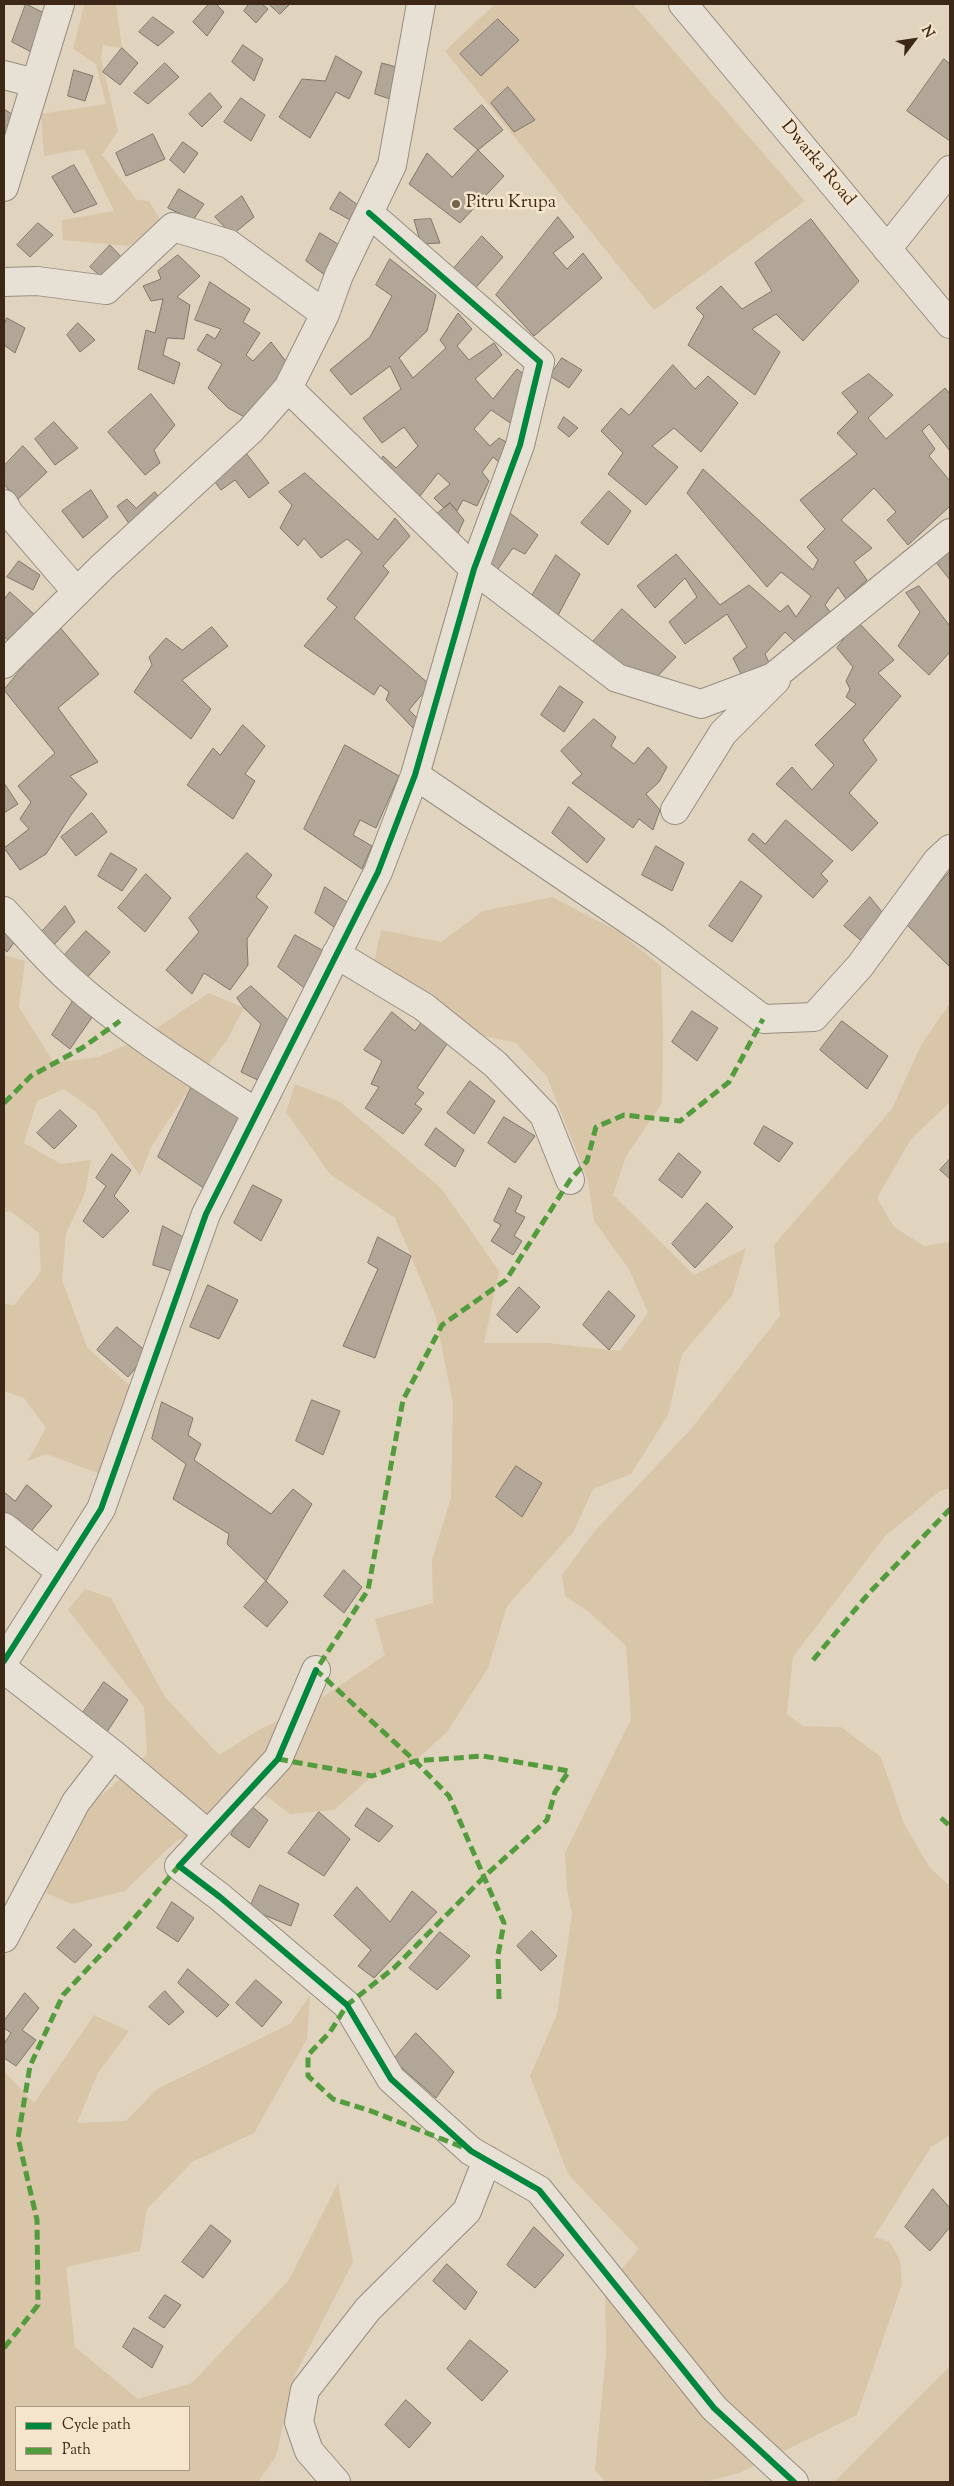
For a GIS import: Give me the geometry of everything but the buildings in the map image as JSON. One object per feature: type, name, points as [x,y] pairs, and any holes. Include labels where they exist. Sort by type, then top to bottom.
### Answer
[{"type":"street","points":[[4,188],[60,4]]},
{"type":"street","points":[[4,664],[77,592],[251,430],[288,388],[325,314],[339,275],[392,166],[421,4]]},
{"type":"street","name":"Dwarka Road","points":[[683,4],[950,324]]},
{"type":"street","points":[[4,75],[35,83]]},
{"type":"street","points":[[887,248],[950,170]]},
{"type":"street","points":[[4,1662],[100,1509],[206,1214],[378,872],[415,775],[474,569],[520,445],[540,362],[369,212]]},
{"type":"street","points":[[4,282],[37,281],[106,290],[173,227],[229,244],[325,314]]},
{"type":"street","points":[[288,388],[474,569],[617,678],[701,704],[773,677],[950,532]]},
{"type":"street","points":[[4,504],[9,513],[77,592]]},
{"type":"street","points":[[674,810],[723,732],[813,644]]},
{"type":"street","points":[[415,775],[655,938],[763,1019],[814,1017],[860,966],[937,861],[950,849]]},
{"type":"street","points":[[4,911],[69,979],[120,1021],[142,1038],[256,1113]]},
{"type":"street","points":[[336,954],[424,1007],[495,1064],[544,1115],[570,1180]]},
{"type":"street","points":[[4,1527],[61,1572]]},
{"type":"street","points":[[4,1669],[113,1754],[208,1834]]},
{"type":"street","points":[[316,1670],[278,1759],[179,1866],[220,1897],[347,2005],[391,2079],[471,2151],[539,2190],[714,2408],[794,2482]]},
{"type":"street","points":[[4,1938],[76,1802],[113,1754]]},
{"type":"street","points":[[336,2482],[310,2451],[299,2422],[305,2390],[368,2309],[468,2212],[487,2160]]},
{"type":"shaded area","points":[[81,4],[116,4],[122,48],[103,45],[101,58],[118,131],[102,155],[137,200],[149,201],[161,221],[129,246],[63,240],[62,220],[114,211],[84,149],[44,156],[41,114],[106,104],[96,64],[73,49],[84,5]]},
{"type":"shaded area","points":[[495,4],[633,4],[805,201],[654,310],[445,51]]},
{"type":"shaded area","points":[[552,897],[619,932],[661,966],[662,1103],[626,1156],[613,1195],[694,1275],[746,1248],[732,1296],[682,1354],[668,1415],[631,1474],[593,1489],[574,1531],[507,1606],[488,1668],[447,1732],[415,1761],[372,1776],[334,1810],[290,1814],[253,1786],[208,1834],[177,1840],[125,1891],[72,1904],[46,1893],[67,1818],[102,1795],[147,1754],[144,1707],[68,1610],[85,1589],[111,1598],[165,1697],[219,1755],[259,1730],[314,1703],[385,1655],[375,1619],[433,1603],[432,1560],[451,1498],[453,1404],[435,1314],[395,1218],[330,1174],[286,1112],[295,1084],[340,1102],[441,1188],[499,1271],[484,1343],[547,1343],[620,1351],[648,1313],[629,1269],[594,1221],[588,1180],[547,1077],[516,1043],[469,1033],[374,963],[381,930],[441,942],[483,911]]},
{"type":"shaded area","points":[[4,955],[25,961],[19,1007],[54,1063],[98,1057],[142,1038],[209,993],[244,1008],[227,1040],[190,1088],[151,1147],[140,1176],[95,1111],[64,1089],[37,1101],[24,1143],[61,1164],[91,1160],[85,1193],[66,1234],[62,1280],[87,1347],[141,1396],[104,1475],[46,1454],[28,1461],[46,1428],[24,1398],[4,1391],[4,1304],[14,1305],[41,1272],[39,1233],[10,1211],[4,1212]]},
{"type":"shaded area","points":[[950,1003],[950,1102],[911,1139],[877,1198],[894,1227],[924,1246],[950,1242],[950,1488],[940,1491],[885,1536],[793,1657],[787,1714],[803,1726],[841,1727],[881,1757],[904,1824],[930,1868],[950,1886],[950,2135],[931,2147],[874,2237],[890,2242],[900,2260],[902,2284],[857,2415],[739,2473],[705,2482],[606,2482],[595,2470],[606,2354],[605,2288],[639,2249],[568,2174],[530,2076],[557,2014],[572,1914],[567,1888],[565,1853],[631,1719],[626,1646],[589,1612],[565,1596],[562,1575],[593,1533],[691,1429],[780,1316],[774,1245],[892,1109],[921,1045]]},
{"type":"shaded area","points":[[310,1995],[307,2039],[254,2133],[192,2162],[147,2209],[140,2251],[66,2267],[75,2347],[138,2399],[192,2383],[289,2280],[338,2183],[353,2262],[295,2375],[276,2456],[258,2482],[4,2482],[4,2071],[34,2103],[94,2015],[129,2031],[98,2073],[77,2123],[126,2121],[157,2089],[290,2024]]},
{"type":"shaded area","points":[[950,2366],[950,2482],[834,2482]]},
{"type":"marked path","points":[[499,1999],[498,1955],[504,1923],[449,1796],[415,1761],[316,1670],[368,1590],[403,1400],[442,1325],[506,1280],[570,1180],[587,1161],[596,1127],[624,1115],[680,1121],[729,1082],[763,1019]]},
{"type":"marked path","points":[[4,1103],[31,1076],[82,1048],[120,1021]]},
{"type":"marked path","points":[[813,1660],[869,1593],[950,1509]]},
{"type":"marked path","points":[[278,1759],[372,1776],[415,1761],[483,1756],[569,1771],[555,1792],[547,1820],[487,1874],[394,1968],[347,2005],[330,2032],[308,2055],[308,2076],[333,2099],[371,2111],[462,2147]]},
{"type":"marked path","points":[[941,1818],[950,1826]]},
{"type":"marked path","points":[[4,2348],[38,2305],[37,2220],[18,2138],[30,2066],[63,1995],[125,1929],[179,1866]]},
{"type":"cycle path","points":[[4,1661],[101,1509],[206,1214],[378,872],[415,775],[474,569],[520,445],[540,362],[369,213]]},
{"type":"cycle path","points":[[316,1670],[278,1759],[179,1866],[220,1897],[347,2005],[391,2079],[471,2151],[539,2190],[714,2408],[794,2482]]},
{"type":"place","name":"Pitru Krupa","points":[[456,204]]}]
